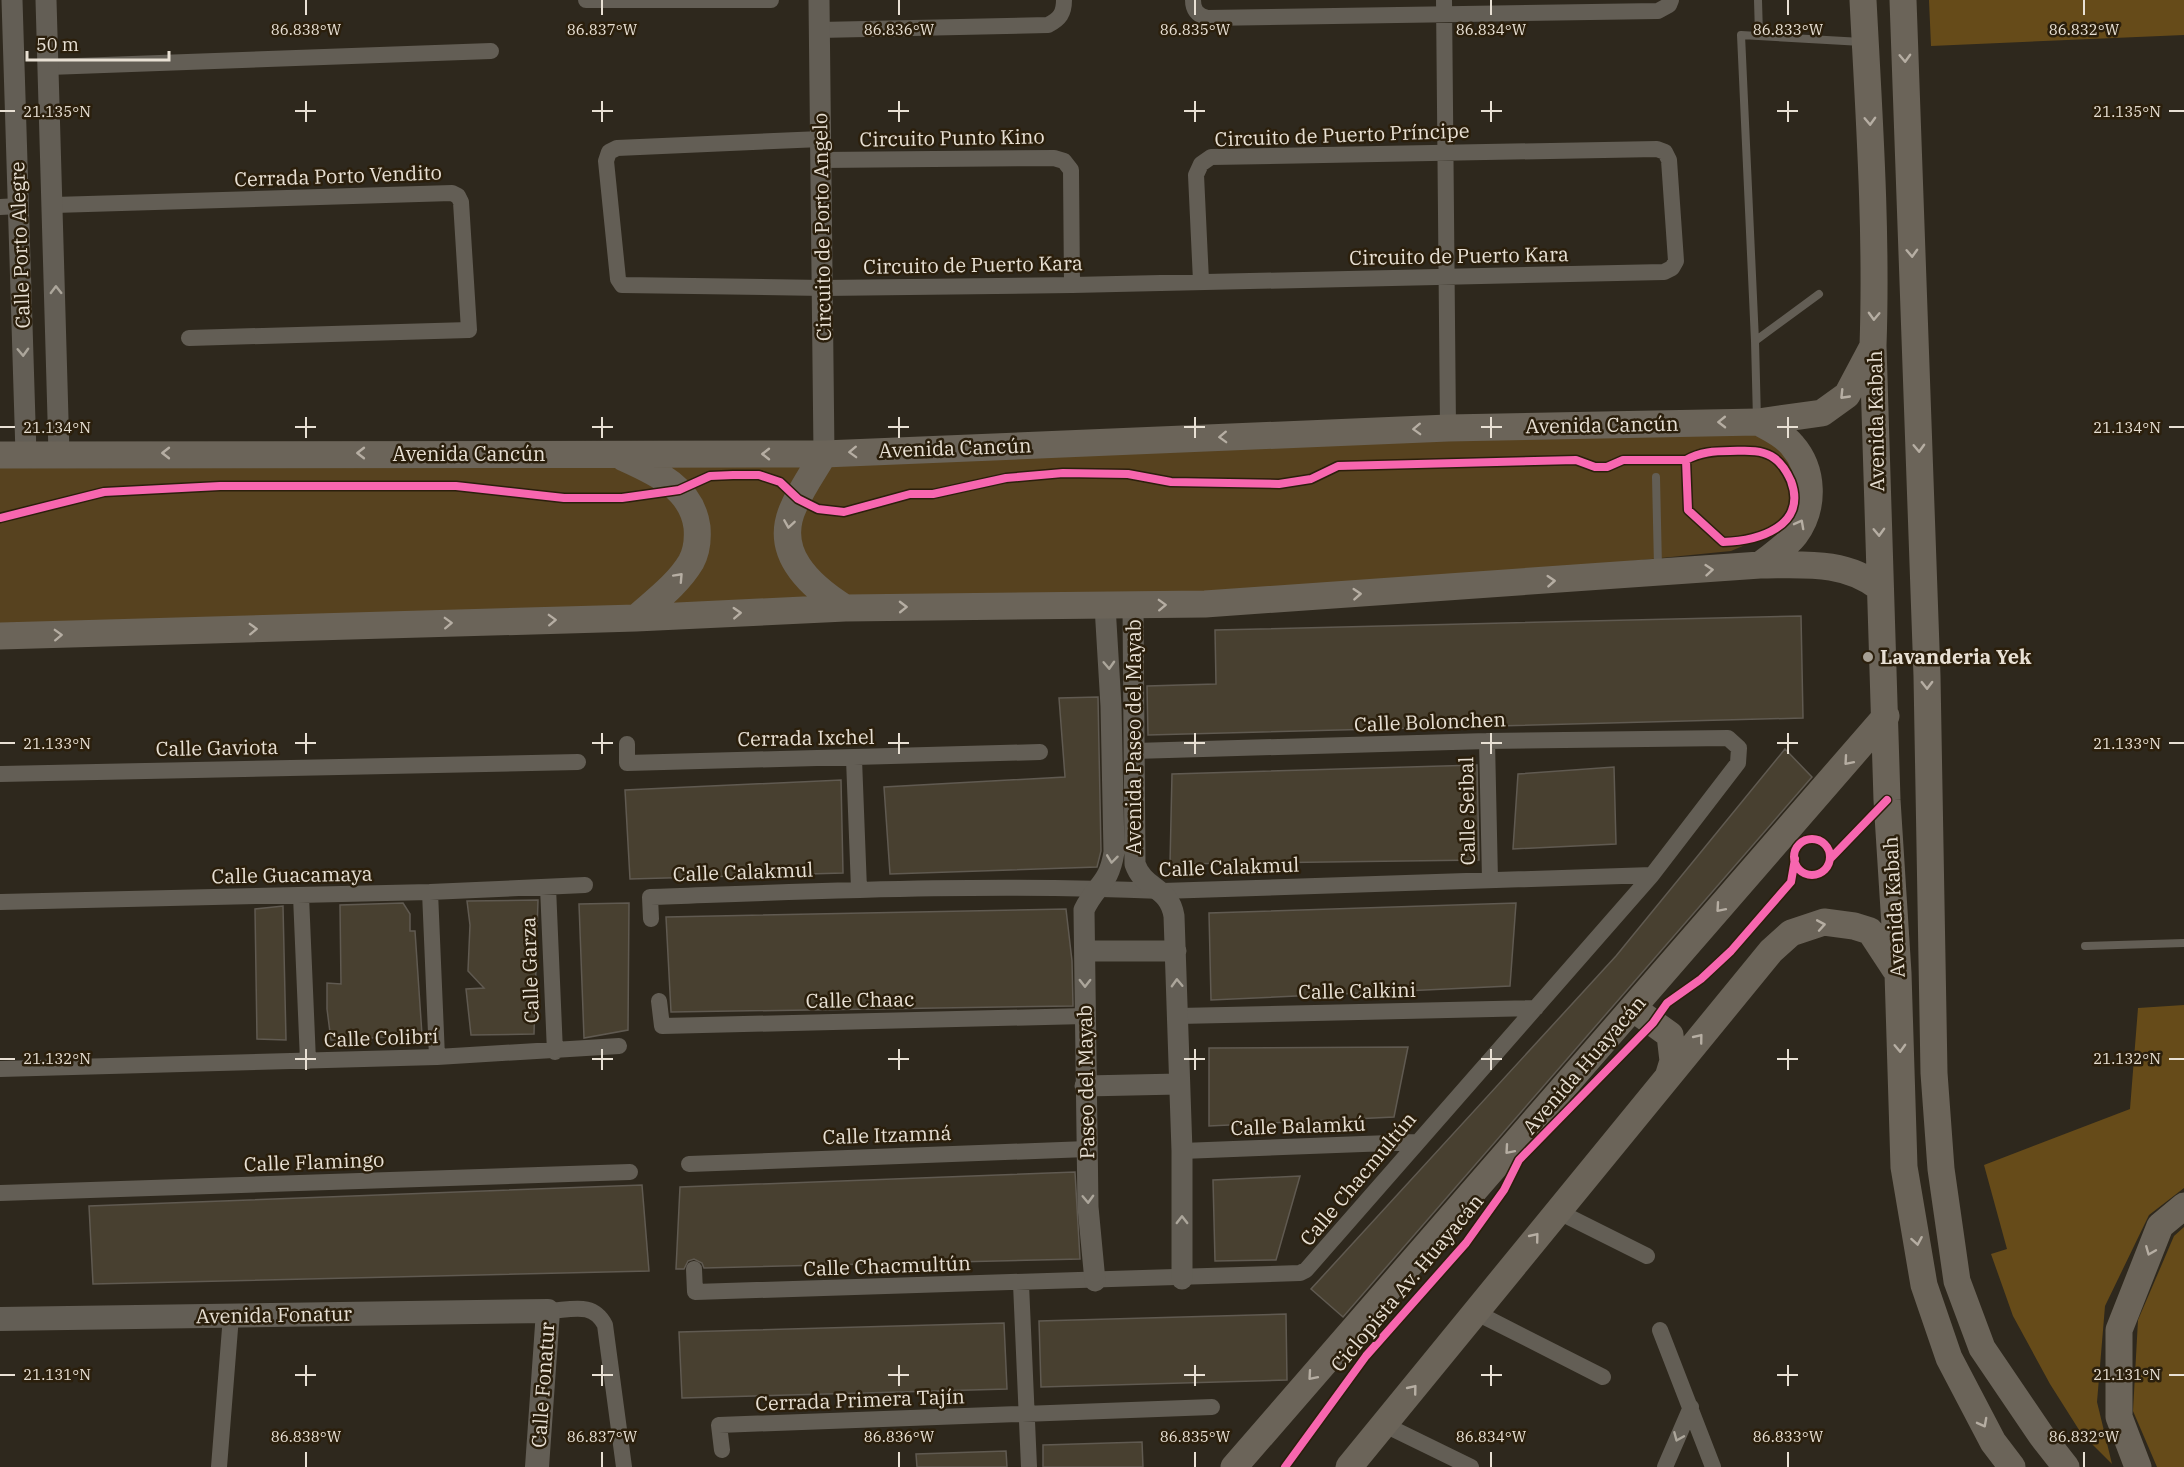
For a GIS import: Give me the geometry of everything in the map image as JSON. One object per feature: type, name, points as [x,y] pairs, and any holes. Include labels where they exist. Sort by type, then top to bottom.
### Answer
[{"type":"main road","name":"Avenida Kabah","points":[[1863,0],[1875,283],[1874,346],[1887,800],[1898,973],[1904,1167],[1924,1285],[1949,1358],[1993,1442],[2012,1467]]},
{"type":"main road","points":[[1865,42],[1873,0]]},
{"type":"main road","name":"Avenida Kabah","points":[[1903,0],[1927,676],[1934,1073],[1941,1169],[1957,1281],[1982,1348],[2041,1435],[2066,1467]]},
{"type":"main road","name":"Avenida Cancún","points":[[13,454],[824,454],[1448,428],[1758,422],[1822,413],[1847,395],[1874,346]]},
{"type":"main road","points":[[1758,422],[1792,444],[1809,476],[1808,506],[1803,520],[1794,536],[1760,565]]},
{"type":"main road","points":[[616,454],[666,479],[679,490],[693,510],[698,532],[696,551],[687,568],[636,618]]},
{"type":"main road","points":[[824,454],[793,507],[787,531],[796,565],[804,576],[818,591],[844,608]]},
{"type":"main road","points":[[0,636],[636,618],[844,608],[1205,604],[1659,574],[1760,565],[1839,568],[1863,574],[1880,588]]},
{"type":"main road","name":"Avenida Huayacán","points":[[1234,1467],[1886,716]]},
{"type":"main road","points":[[1349,1467],[1771,951],[1791,933],[1824,922],[1854,926],[1870,931],[1898,973],[1934,1073]]},
{"type":"main road","points":[[1634,1009],[1670,1035],[1673,1061],[1670,1074]]},
{"type":"main road","points":[[2138,1467],[2119,1417],[2119,1330],[2160,1226],[2184,1206]]},
{"type":"main road","name":"Avenida Fonatur","points":[[0,1319],[548,1311]]},
{"type":"main road","name":"Calle Fonatur","points":[[537,1467],[548,1311]]},
{"type":"street","name":"Calle Porto Alegre","points":[[12,0],[7,70],[13,454]]},
{"type":"street","name":"Calle Porto Alegre","points":[[46,0],[54,205],[59,453]]},
{"type":"street","points":[[586,0],[771,0]]},
{"type":"street","name":"Circuito de Porto Angelo","points":[[819,0],[824,454]]},
{"type":"street","points":[[819,30],[1048,25],[1058,20],[1064,9],[1064,0]]},
{"type":"street","points":[[1196,8],[1207,18],[1444,8],[1658,11],[1670,5],[1671,0]]},
{"type":"street","points":[[1444,8],[1448,428]]},
{"type":"street","points":[[49,67],[491,51]]},
{"type":"street","name":"Circuito de Puerto Kara","points":[[821,139],[617,148],[609,152],[606,161],[618,279],[622,285],[823,288],[1072,285],[1664,272],[1672,268]]},
{"type":"street","name":"Circuito de Puerto Príncipe","points":[[1201,281],[1196,175],[1201,164],[1211,157],[1657,149],[1665,152],[1670,160],[1676,261],[1672,268]]},
{"type":"street","name":"Circuito Punto Kino","points":[[820,160],[1054,158],[1064,161],[1071,170],[1072,285]]},
{"type":"street","name":"Cerrada Porto Vendito","points":[[54,205],[452,193],[458,196],[461,202],[469,330],[189,338]]},
{"type":"street","points":[[10,206],[54,205]]},
{"type":"street","name":"Avenida Paseo del Mayab","points":[[1100,888],[1111,871],[1114,852],[1111,706],[1105,606]]},
{"type":"street","name":"Avenida Paseo del Mayab","points":[[1133,606],[1135,864],[1140,877],[1162,891]]},
{"type":"street","name":"Calle Bolonchen","points":[[1134,752],[1487,741],[1728,738]]},
{"type":"street","name":"Calle Chacmultún","points":[[694,1269],[695,1292],[1182,1279],[1300,1273],[1306,1270],[1652,875],[1738,763],[1739,748],[1728,738]]},
{"type":"street","name":"Calle Seibal","points":[[1487,741],[1490,880]]},
{"type":"street","name":"Cerrada Ixchel","points":[[627,744],[627,763],[854,759],[1040,752]]},
{"type":"street","points":[[854,759],[859,889]]},
{"type":"street","name":"Calle Gaviota","points":[[0,774],[578,762]]},
{"type":"street","name":"Calle Calakmul","points":[[651,919],[650,897],[859,889],[1100,888],[1162,891],[1652,875]]},
{"type":"street","name":"Calle Guacamaya","points":[[0,902],[301,896],[585,885]]},
{"type":"street","name":"Calle Garza","points":[[548,887],[555,1052]]},
{"type":"street","name":"Paseo del Mayab","points":[[1095,1281],[1088,1207],[1084,910],[1090,897],[1100,888]]},
{"type":"street","points":[[1162,891],[1172,903],[1176,951],[1182,1151],[1182,1279]]},
{"type":"street","points":[[430,892],[437,1057]]},
{"type":"street","points":[[301,896],[308,1061]]},
{"type":"street","points":[[1085,951],[1176,951]]},
{"type":"street","name":"Calle Chaac","points":[[659,1001],[662,1026],[1085,1016]]},
{"type":"street","name":"Calle Calkini","points":[[1178,1016],[1536,1008]]},
{"type":"street","name":"Calle Colibrí","points":[[0,1069],[437,1057],[555,1052],[619,1046]]},
{"type":"street","points":[[1085,1086],[1179,1084]]},
{"type":"street","name":"Calle Balamkú","points":[[1182,1151],[1416,1142]]},
{"type":"street","name":"Calle Itzamná","points":[[689,1164],[1087,1149]]},
{"type":"street","name":"Calle Flamingo","points":[[0,1193],[630,1172]]},
{"type":"street","points":[[1557,1211],[1647,1256]]},
{"type":"street","points":[[1021,1284],[1029,1467]]},
{"type":"street","name":"Calle Fonatur","points":[[548,1311],[592,1309],[600,1314],[605,1325],[624,1467]]},
{"type":"street","points":[[1475,1312],[1603,1377]]},
{"type":"street","points":[[219,1467],[231,1316]]},
{"type":"street","points":[[1660,1330],[1713,1467]]},
{"type":"street","points":[[1027,1416],[1212,1407]]},
{"type":"street","points":[[1665,1467],[1691,1407]]},
{"type":"street","name":"Cerrada Primera Tajín","points":[[722,1450],[719,1425],[1027,1416]]},
{"type":"street","points":[[1385,1425],[1472,1467]]},
{"type":"lane","points":[[1758,0],[1759,35]]},
{"type":"lane","points":[[1758,422],[1741,35],[1865,42]]},
{"type":"lane","points":[[1755,341],[1820,294]]},
{"type":"lane","points":[[1656,477],[1659,574]]},
{"type":"lane","points":[[2085,946],[2184,942]]},
{"type":"shaded area","points":[[1929,0],[2184,0],[2184,35],[1931,46]]},
{"type":"shaded area","points":[[1758,422],[1792,444],[1803,520],[1731,551],[1205,604],[0,636],[0,455],[866,452]]},
{"type":"shaded area","points":[[2184,1005],[2184,1188],[2149,1215],[2105,1306],[2097,1402],[2112,1464],[2081,1433],[2050,1384],[2013,1316],[1991,1254],[2007,1249],[1984,1165],[2130,1109],[2138,1008]]},
{"type":"shaded area","points":[[2184,1227],[2184,1467],[2157,1467],[2133,1411],[2138,1320],[2174,1236]]},
{"type":"building","points":[[1801,616],[1803,718],[1148,735],[1147,686],[1216,684],[1215,630]]},
{"type":"building","points":[[1098,697],[1101,851],[1097,867],[890,874],[884,787],[1065,777],[1059,698]]},
{"type":"building","points":[[1785,749],[1812,777],[1343,1317],[1311,1289],[1616,956]]},
{"type":"building","points":[[1477,765],[1479,860],[1170,864],[1172,774]]},
{"type":"building","points":[[1614,767],[1616,844],[1513,849],[1518,774]]},
{"type":"building","points":[[841,780],[843,873],[630,879],[625,790]]},
{"type":"building","points":[[538,900],[534,1034],[471,1035],[466,989],[484,988],[468,971],[470,925],[467,901]]},
{"type":"building","points":[[403,903],[410,914],[410,931],[415,931],[422,1035],[371,1038],[371,1041],[331,1040],[327,1009],[327,983],[341,984],[340,905]]},
{"type":"building","points":[[629,903],[628,1030],[584,1038],[579,904]]},
{"type":"building","points":[[1516,903],[1510,986],[1211,1000],[1209,913]]},
{"type":"building","points":[[283,906],[286,1040],[257,1039],[255,909]]},
{"type":"building","points":[[1066,909],[1072,961],[1073,1006],[671,1012],[666,917]]},
{"type":"building","points":[[1408,1047],[1394,1117],[1209,1126],[1209,1048]]},
{"type":"building","points":[[1075,1172],[1080,1259],[704,1268],[702,1263],[694,1259],[688,1261],[684,1269],[676,1269],[680,1187]]},
{"type":"building","points":[[1300,1176],[1276,1260],[1215,1261],[1213,1180]]},
{"type":"building","points":[[642,1185],[649,1271],[93,1284],[89,1206]]},
{"type":"building","points":[[1286,1314],[1287,1380],[1041,1387],[1039,1321]]},
{"type":"building","points":[[1004,1323],[1007,1389],[682,1398],[679,1332]]},
{"type":"building","points":[[1142,1442],[1143,1467],[1043,1467],[1043,1445]]},
{"type":"building","points":[[1006,1451],[1007,1467],[917,1467],[916,1454]]},
{"type":"cycle path","points":[[0,518],[104,492],[220,486],[456,486],[564,498],[622,498],[679,490],[710,476],[733,475],[759,475],[780,482],[798,499],[818,509],[844,512],[910,494],[933,494],[1006,478],[1063,473],[1128,474],[1171,482],[1279,484],[1311,479],[1338,466],[1576,460],[1595,467],[1607,467],[1623,460],[1686,460],[1697,455],[1719,451],[1756,451],[1774,458],[1783,467],[1791,481],[1794,497],[1792,510],[1786,520],[1764,534],[1750,539],[1723,542],[1688,510],[1686,460]]},
{"type":"cycle path","points":[[1830,859],[1887,800]]},
{"type":"cycle path","points":[[1812,839],[1824,845],[1830,857],[1824,869],[1812,875],[1800,869],[1794,857],[1800,845],[1812,839]]},
{"type":"cycle path","name":"Ciclopista Av. Huayacán","points":[[1285,1467],[1366,1356],[1466,1243],[1504,1190],[1519,1160],[1653,1023],[1667,1003],[1701,979],[1731,951],[1791,882],[1795,859]]},
{"type":"place","name":"Lavanderia Yek","points":[[1868,657]]}]
